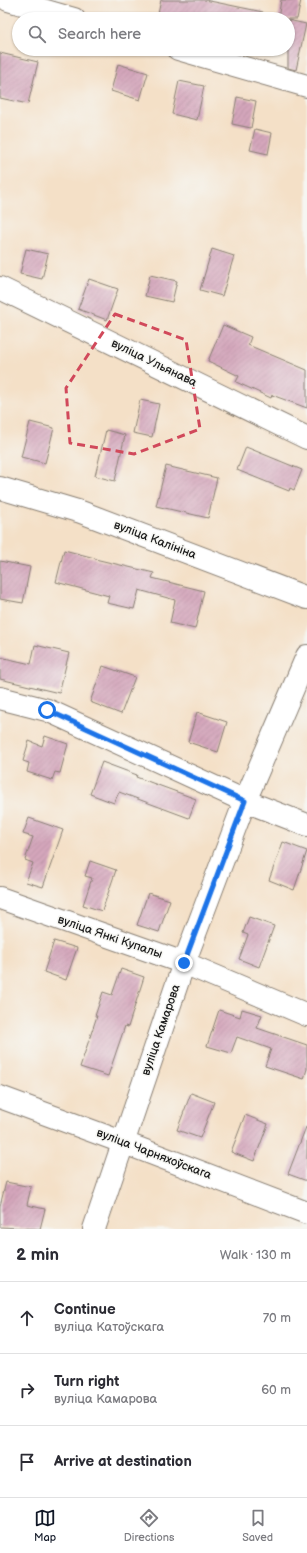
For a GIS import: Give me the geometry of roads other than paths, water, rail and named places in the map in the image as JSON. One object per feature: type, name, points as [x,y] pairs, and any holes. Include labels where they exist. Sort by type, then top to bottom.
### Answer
[{"type":"street","points":[[8,0],[50,12]]},
{"type":"street","points":[[202,56],[307,86]]},
{"type":"street","name":"вуліца Ульянава","points":[[0,288],[307,438]]},
{"type":"street","name":"вуліца Калініна","points":[[0,488],[81,512],[307,598]]},
{"type":"street","name":"вуліца Камарова","points":[[94,1229],[122,1142],[184,963],[245,801],[307,656]]},
{"type":"street","points":[[0,698],[47,710],[245,801],[307,825]]},
{"type":"street","name":"вуліца Янкі Купалы","points":[[0,898],[184,963],[307,1015]]},
{"type":"street","name":"вуліца Чарняхоўскага","points":[[0,1097],[307,1213]]}]
